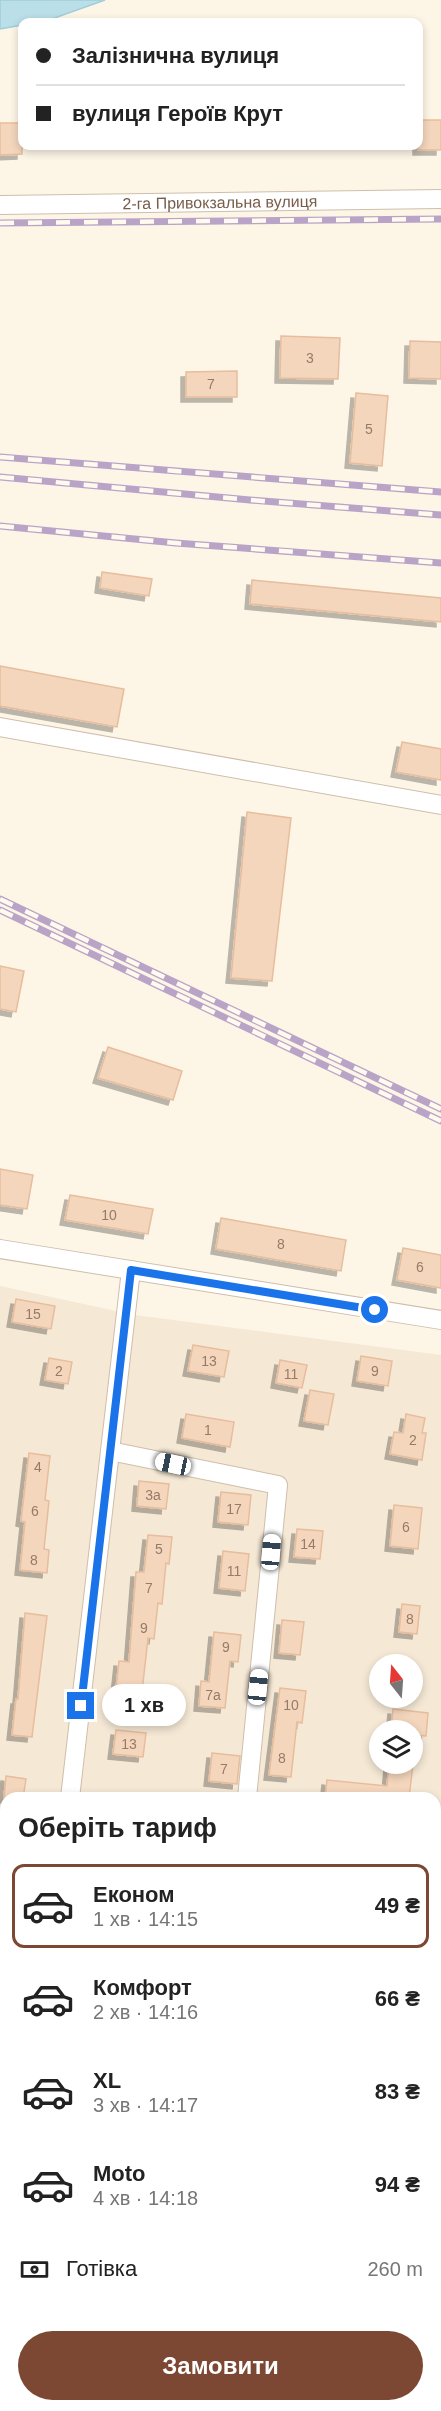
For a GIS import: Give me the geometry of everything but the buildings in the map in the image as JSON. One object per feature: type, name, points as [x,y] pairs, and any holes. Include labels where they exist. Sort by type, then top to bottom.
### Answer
[{"type":"street","name":"2-га Привокзальна вулиця","points":[[0,205],[441,199]]},
{"type":"street","points":[[0,727],[441,805]]},
{"type":"street","points":[[0,1249],[441,1320]]},
{"type":"street","points":[[71,1792],[131,1270]]},
{"type":"street","points":[[110,1451],[278,1485],[248,1792]]},
{"type":"shaded area","points":[[0,1286],[135,1315],[441,1355],[441,1792],[0,1792]]},
{"type":"water","points":[[0,0],[105,0],[54,18],[18,18],[18,26],[0,29]]},
{"type":"railway","points":[[0,223],[441,219]]},
{"type":"railway","points":[[0,457],[441,492]]},
{"type":"railway","points":[[0,477],[441,515]]},
{"type":"railway","points":[[0,526],[176,543],[441,563]]},
{"type":"railway","points":[[0,899],[441,1109]]},
{"type":"railway","points":[[0,910],[441,1121]]},
{"type":"route","points":[[81,1706],[131,1270],[375,1310]]}]
